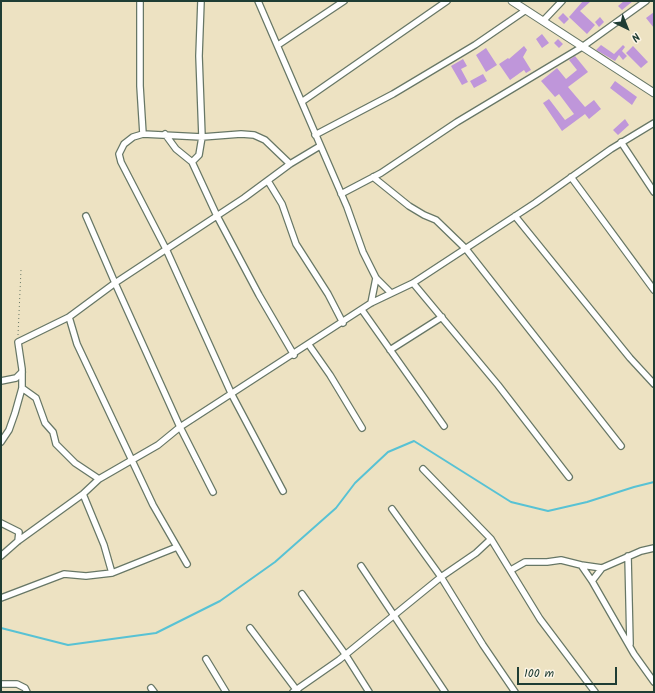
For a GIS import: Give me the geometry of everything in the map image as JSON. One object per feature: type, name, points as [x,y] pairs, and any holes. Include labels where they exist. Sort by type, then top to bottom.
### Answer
[{"type":"street","points":[[140,1],[140,86],[143,134]]},
{"type":"street","points":[[192,162],[199,155],[202,137],[198,56],[201,1]]},
{"type":"street","points":[[258,1],[303,101],[315,135],[341,194],[363,252],[376,278],[392,293]]},
{"type":"street","points":[[278,45],[344,1]]},
{"type":"street","points":[[303,101],[447,1]]},
{"type":"street","points":[[512,1],[654,93]]},
{"type":"street","points":[[543,21],[562,1]]},
{"type":"street","points":[[341,194],[373,177],[457,122],[582,46],[646,1]]},
{"type":"street","points":[[315,135],[393,94],[475,45],[526,10]]},
{"type":"street","points":[[1,556],[18,541],[83,494],[99,479],[158,445],[180,428],[343,323],[371,303],[413,283],[515,216],[621,142],[654,123]]},
{"type":"street","points":[[283,490],[232,395],[166,249],[121,162],[119,154],[124,144],[133,137],[143,134],[202,137],[241,134],[254,135],[265,140],[290,164]]},
{"type":"street","points":[[165,134],[176,149],[192,162],[217,216],[259,295],[294,355]]},
{"type":"street","points":[[621,142],[654,192]]},
{"type":"street","points":[[1,442],[18,408],[22,388],[22,372],[18,342],[69,317],[114,283],[217,216],[290,164],[320,146]]},
{"type":"street","points":[[373,177],[409,206],[436,220],[466,249],[621,446]]},
{"type":"street","points":[[571,177],[654,290]]},
{"type":"street","points":[[268,180],[282,204],[296,244],[328,294],[343,323]]},
{"type":"street","points":[[86,216],[114,283],[180,428],[213,492]]},
{"type":"street","points":[[515,216],[630,358],[654,384]]},
{"type":"street","points":[[371,303],[376,278]]},
{"type":"street","points":[[413,283],[442,317],[569,477]]},
{"type":"street","points":[[362,310],[444,426]]},
{"type":"street","points":[[69,317],[77,344],[153,505],[187,564]]},
{"type":"street","points":[[390,350],[442,317]]},
{"type":"street","points":[[309,344],[330,375],[362,428]]},
{"type":"street","points":[[1,382],[16,378],[22,372]]},
{"type":"street","points":[[22,388],[36,398],[45,423],[53,432],[56,444],[74,463],[99,479]]},
{"type":"street","points":[[423,469],[491,539],[540,619],[595,692]]},
{"type":"street","points":[[83,494],[104,546],[112,574]]},
{"type":"street","points":[[392,509],[441,577],[483,645],[515,692]]},
{"type":"street","points":[[1,523],[19,532],[18,541]]},
{"type":"street","points":[[250,628],[296,691],[441,577],[476,553],[491,539]]},
{"type":"street","points":[[1,598],[64,574],[86,576],[112,574],[177,547]]},
{"type":"street","points":[[592,581],[602,568],[628,556],[654,548]]},
{"type":"street","points":[[628,556],[630,646]]},
{"type":"street","points":[[511,570],[525,562],[547,562],[561,560],[580,565],[602,568]]},
{"type":"street","points":[[580,565],[592,581],[630,646],[654,682]]},
{"type":"street","points":[[361,566],[445,692]]},
{"type":"street","points":[[302,594],[345,654],[369,692]]},
{"type":"street","points":[[206,659],[226,692]]},
{"type":"street","points":[[1,684],[17,684],[25,688],[27,692]]},
{"type":"path","points":[[18,342],[18,314],[22,278],[21,270]]},
{"type":"building","points":[[583,1],[591,1],[580,11],[595,25],[587,34],[569,17]]},
{"type":"building","points":[[624,1],[633,1],[622,10],[618,6]]},
{"type":"building","points":[[654,12],[654,28],[646,18]]},
{"type":"building","points":[[563,13],[569,19],[564,24],[558,18]]},
{"type":"building","points":[[600,17],[604,22],[599,27],[595,22]]},
{"type":"building","points":[[542,34],[549,43],[542,48],[536,39]]},
{"type":"building","points":[[558,39],[563,44],[559,48],[554,43]]},
{"type":"building","points":[[601,45],[614,54],[623,45],[625,47],[622,51],[627,56],[623,60],[619,55],[615,61],[596,50]]},
{"type":"building","points":[[524,46],[527,50],[523,57],[531,70],[526,73],[524,70],[510,80],[499,64],[508,58],[509,59]]},
{"type":"building","points":[[633,46],[648,62],[641,68],[626,53]]},
{"type":"building","points":[[486,48],[497,65],[486,72],[476,55]]},
{"type":"building","points":[[575,56],[588,72],[568,87],[585,107],[594,100],[601,109],[589,119],[585,114],[562,131],[543,103],[549,99],[565,120],[574,114],[559,94],[555,97],[541,81],[557,68],[566,79],[577,70],[569,60]]},
{"type":"building","points":[[463,59],[467,66],[461,69],[468,82],[462,85],[451,66]]},
{"type":"building","points":[[483,74],[487,81],[474,88],[470,81]]},
{"type":"building","points":[[615,81],[637,97],[632,105],[610,88]]},
{"type":"building","points":[[625,119],[629,125],[618,135],[613,130]]},
{"type":"waterway","points":[[1,628],[68,645],[156,633],[220,601],[275,562],[336,508],[355,483],[388,452],[414,441],[511,502],[548,511],[587,502],[654,482]]}]
